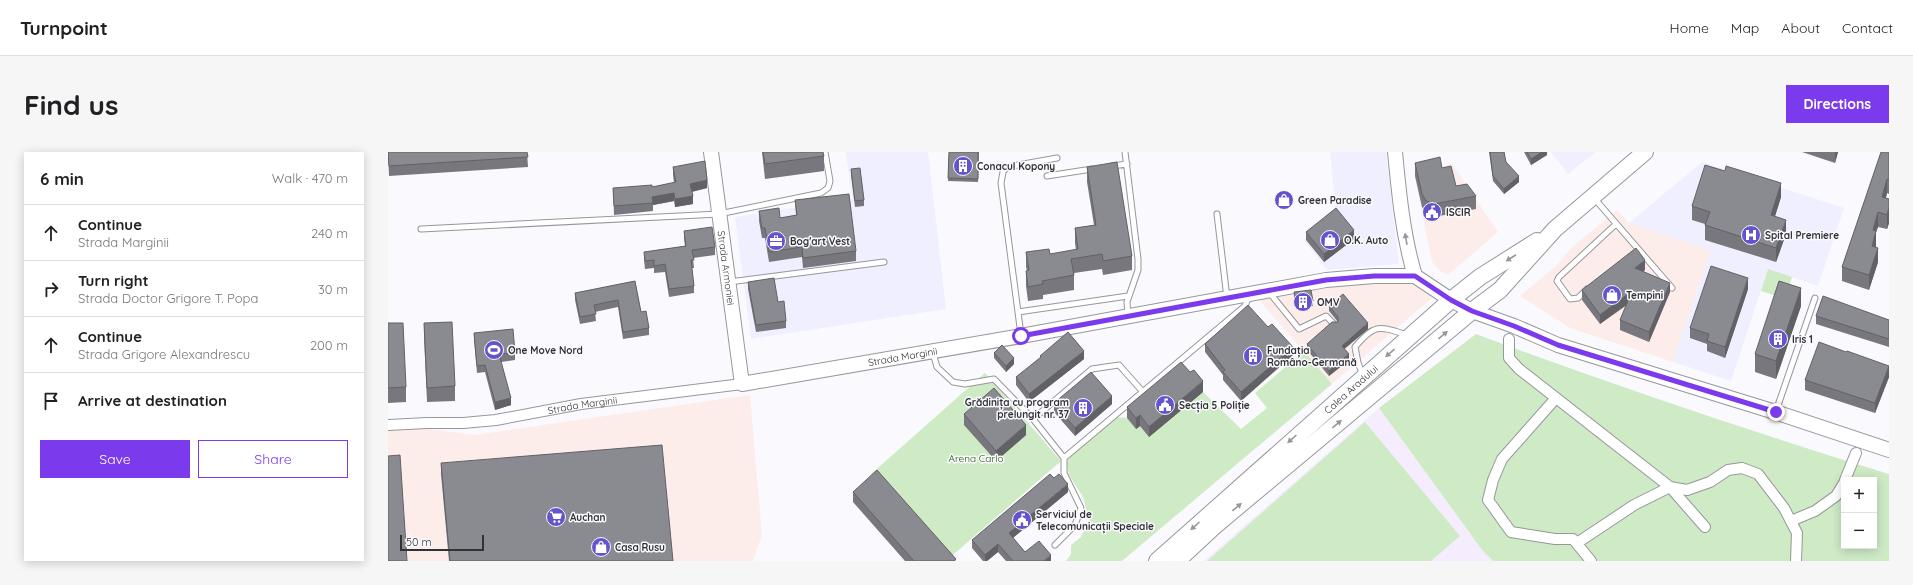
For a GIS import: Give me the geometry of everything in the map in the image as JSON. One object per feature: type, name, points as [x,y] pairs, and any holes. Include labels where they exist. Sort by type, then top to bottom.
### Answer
[{"type":"main road","name":"Calea Aradului","points":[[1157,561],[1451,300],[1480,277],[1555,229],[1645,152]]},
{"type":"main road","name":"Calea Aradului","points":[[1177,561],[1216,524],[1472,311],[1500,290],[1555,229]]},
{"type":"street","name":"Strada Armoniei","points":[[711,152],[742,384]]},
{"type":"street","points":[[1395,152],[1402,217],[1408,252],[1415,276],[1451,300],[1472,311],[1514,326],[1558,345],[1776,412],[1889,450]]},
{"type":"street","name":"Strada Marginii","points":[[388,425],[464,423],[496,420],[581,404],[742,384],[1021,336],[1326,280],[1360,277],[1415,276]]},
{"type":"street","points":[[1509,339],[1510,358],[1519,369],[1670,487],[1705,527]]},
{"type":"street","points":[[1556,398],[1502,459],[1493,480],[1488,500],[1511,532],[1555,539],[1573,539],[1591,561]]},
{"type":"street","points":[[1847,477],[1856,453]]},
{"type":"street","points":[[1577,543],[1634,505],[1670,487],[1687,490],[1710,482],[1728,470],[1742,468],[1758,474],[1784,508],[1797,533],[1796,561]]},
{"type":"street","points":[[1791,521],[1815,511],[1836,496],[1841,488]]},
{"type":"lane","points":[[421,229],[719,214],[821,193],[828,188],[830,181],[825,152]]},
{"type":"lane","points":[[1125,152],[1138,259],[1137,276],[1128,296],[1128,316]]},
{"type":"lane","points":[[1021,336],[1001,183],[1003,172],[1007,167],[1057,158]]},
{"type":"lane","points":[[1105,167],[1127,164]]},
{"type":"lane","points":[[1047,176],[1098,168]]},
{"type":"lane","points":[[1593,197],[1672,288]]},
{"type":"lane","points":[[1217,214],[1227,298]]},
{"type":"lane","points":[[1590,288],[1578,298],[1570,299],[1557,281],[1559,277],[1616,224]]},
{"type":"lane","points":[[1631,253],[1637,248]]},
{"type":"lane","points":[[728,282],[884,262]]},
{"type":"lane","points":[[1267,290],[1299,329],[1326,316],[1335,325]]},
{"type":"lane","points":[[1064,458],[1245,306],[1247,301],[1246,294]]},
{"type":"lane","points":[[1018,312],[1128,296]]},
{"type":"lane","points":[[1776,412],[1815,298]]},
{"type":"lane","points":[[1364,376],[1353,345],[1366,334],[1382,327],[1410,336]]},
{"type":"lane","points":[[933,351],[937,367],[953,382],[965,384],[994,379],[1033,419],[1064,458],[1064,474],[1081,508],[1075,525],[1055,545]]},
{"type":"lane","points":[[1033,419],[1092,370],[1119,366],[1143,392]]},
{"type":"shaded area","points":[[846,152],[928,152],[946,309],[751,339],[735,217],[852,199]]},
{"type":"shaded area","points":[[1330,152],[1386,152],[1399,264],[1327,270],[1304,240],[1336,212]]},
{"type":"shaded area","points":[[1551,152],[1596,152],[1568,174]]},
{"type":"shaded area","name":"Spital Premiere","points":[[1702,162],[1844,208],[1818,286],[1768,269],[1731,381],[1673,362],[1711,250],[1629,223]]},
{"type":"shaded area","points":[[1452,164],[1498,232],[1448,275],[1440,271],[1432,262],[1414,173]]},
{"type":"shaded area","points":[[1617,210],[1629,223],[1711,250],[1673,362],[1570,328],[1520,296],[1556,266],[1571,248]]},
{"type":"shaded area","points":[[1353,282],[1413,283],[1432,298],[1332,384],[1259,300],[1265,297]]},
{"type":"shaded area","points":[[750,395],[762,535],[753,561],[388,561],[388,431],[422,428],[474,435]]},
{"type":"shaded area","points":[[1379,408],[1482,550],[1493,561],[1204,561]]},
{"type":"green space","points":[[1768,269],[1792,277],[1785,299],[1761,291]]},
{"type":"green space","points":[[1476,334],[1681,407],[1889,474],[1889,561],[1493,561],[1482,550],[1379,408]]},
{"type":"green space","points":[[1304,351],[1332,384],[1122,561],[1066,561],[1071,554],[1071,545],[1081,537],[1089,520],[1083,497],[1069,475],[1066,463],[1071,454],[1116,417],[1127,418],[1136,428],[1203,392],[1241,429],[1267,408],[1255,393]]},
{"type":"green space","name":"Arena Carlo","points":[[985,373],[1061,461],[947,560],[871,474]]},
{"type":"green space","points":[[1365,422],[1460,536],[1431,561],[1207,561]]},
{"type":"building","points":[[388,152],[527,152],[528,157],[389,166]]},
{"type":"building","points":[[763,152],[823,152],[824,156],[765,164]]},
{"type":"building","name":"Conacul Kopony","points":[[949,152],[978,152],[978,179],[948,178]]},
{"type":"building","points":[[1490,152],[1504,152],[1506,162],[1519,176],[1504,189],[1493,176]]},
{"type":"building","points":[[1527,152],[1542,152],[1531,159]]},
{"type":"building","points":[[1881,152],[1889,152],[1889,180],[1887,179],[1882,197],[1889,199],[1889,208],[1887,215],[1878,212],[1873,230],[1876,231],[1872,246],[1878,248],[1869,275],[1842,267]]},
{"type":"building","points":[[1440,157],[1442,168],[1451,166],[1456,186],[1467,184],[1476,196],[1434,204],[1426,201],[1422,194],[1415,163]]},
{"type":"building","points":[[705,161],[707,180],[690,184],[693,196],[675,199],[674,193],[652,197],[653,203],[614,206],[613,188],[652,185],[652,187],[676,182],[673,167]]},
{"type":"building","points":[[1117,162],[1132,256],[1103,261],[1102,254],[1071,259],[1074,275],[1042,281],[1043,284],[1028,287],[1026,271],[1029,270],[1026,252],[1049,249],[1050,254],[1078,249],[1075,228],[1096,225],[1087,167]]},
{"type":"building","points":[[1705,165],[1725,171],[1726,166],[1781,183],[1771,215],[1786,220],[1776,248],[1705,225],[1710,212],[1692,206]]},
{"type":"building","points":[[860,168],[864,200],[855,201],[851,169]]},
{"type":"building","points":[[849,194],[856,251],[803,258],[802,247],[769,252],[765,228],[762,228],[759,211],[779,208],[780,218],[797,215],[795,200]]},
{"type":"building","name":"O.K. Auto","points":[[1336,208],[1354,230],[1324,254],[1306,232]]},
{"type":"building","points":[[712,227],[715,247],[692,250],[694,260],[691,260],[694,286],[669,289],[665,264],[654,266],[654,260],[645,261],[644,252],[686,246],[684,231]]},
{"type":"building","points":[[1636,248],[1645,260],[1635,268],[1670,283],[1649,332],[1620,320],[1632,291],[1600,315],[1582,290]]},
{"type":"building","points":[[1711,266],[1748,278],[1725,347],[1707,341],[1709,334],[1690,328]]},
{"type":"building","points":[[774,278],[778,302],[784,301],[786,321],[756,325],[748,282]]},
{"type":"building","points":[[635,281],[641,312],[646,311],[649,328],[623,332],[618,300],[594,305],[596,314],[580,317],[575,293]]},
{"type":"building","points":[[1779,281],[1801,288],[1776,361],[1755,354]]},
{"type":"building","points":[[1311,290],[1313,301],[1296,303],[1294,292]]},
{"type":"building","points":[[1343,294],[1368,323],[1342,346],[1349,354],[1329,371],[1307,344],[1332,322],[1338,322],[1338,317],[1329,306]]},
{"type":"building","points":[[1823,296],[1889,320],[1889,339],[1816,316]]},
{"type":"building","name":"Fundația Româno-Germană","points":[[1248,305],[1268,327],[1272,324],[1293,347],[1241,392],[1223,372],[1225,370],[1205,344]]},
{"type":"building","points":[[452,322],[455,386],[427,388],[424,323]]},
{"type":"building","points":[[388,323],[403,323],[406,387],[388,388]]},
{"type":"building","points":[[513,329],[515,353],[499,354],[511,398],[495,402],[485,365],[477,366],[474,333]]},
{"type":"building","points":[[1068,332],[1084,351],[1029,394],[1016,377],[1041,357],[1040,356]]},
{"type":"building","points":[[1819,342],[1889,366],[1875,403],[1805,380]]},
{"type":"building","points":[[1002,345],[1014,358],[1006,366],[994,353]]},
{"type":"building","name":"Secția 5 Poliție","points":[[1181,362],[1190,372],[1194,370],[1203,381],[1149,427],[1140,415],[1136,418],[1127,407]]},
{"type":"building","name":"Grădinița cu program prelungit nr. 37","points":[[1091,372],[1112,396],[1075,428],[1054,403]]},
{"type":"building","points":[[994,388],[1026,425],[996,451],[964,414]]},
{"type":"building","name":"Auchan","points":[[662,445],[673,561],[450,561],[441,463]]},
{"type":"building","points":[[400,455],[407,561],[388,561],[388,456]]},
{"type":"building","points":[[877,470],[956,559],[954,561],[914,561],[853,492]]},
{"type":"building","points":[[1050,474],[1054,478],[1059,474],[1068,484],[1009,533],[1025,552],[1039,541],[1051,555],[1044,561],[1013,561],[998,544],[985,555],[972,540]]},
{"type":"place","name":"Conacul Kopony","points":[[963,166]]},
{"type":"place","name":"Green Paradise","points":[[1284,200]]},
{"type":"place","name":"ISCIR","points":[[1432,212]]},
{"type":"place","name":"Spital Premiere","points":[[1751,235]]},
{"type":"place","name":"O.K. Auto","points":[[1330,240]]},
{"type":"place","name":"Bog'art Vest","points":[[776,241]]},
{"type":"place","name":"Tempini","points":[[1612,295]]},
{"type":"place","name":"OMV","points":[[1303,302]]},
{"type":"place","name":"Iris 1","points":[[1778,339]]},
{"type":"place","name":"One Move Nord","points":[[494,350]]},
{"type":"place","name":"Fundația Româno-Germană","points":[[1253,356]]},
{"type":"place","name":"Secția 5 Poliție","points":[[1165,405]]},
{"type":"place","name":"Grădinița cu program prelungit nr. 37","points":[[1083,408]]},
{"type":"place","name":"Auchan","points":[[556,517]]},
{"type":"place","name":"Serviciul de Telecomunicații Speciale","points":[[1022,520]]},
{"type":"place","name":"Casa Rusu","points":[[601,547]]},
{"type":"route","points":[[1021,336],[1326,280],[1374,276],[1415,276],[1451,300],[1472,311],[1514,326],[1558,345],[1776,412]]}]
